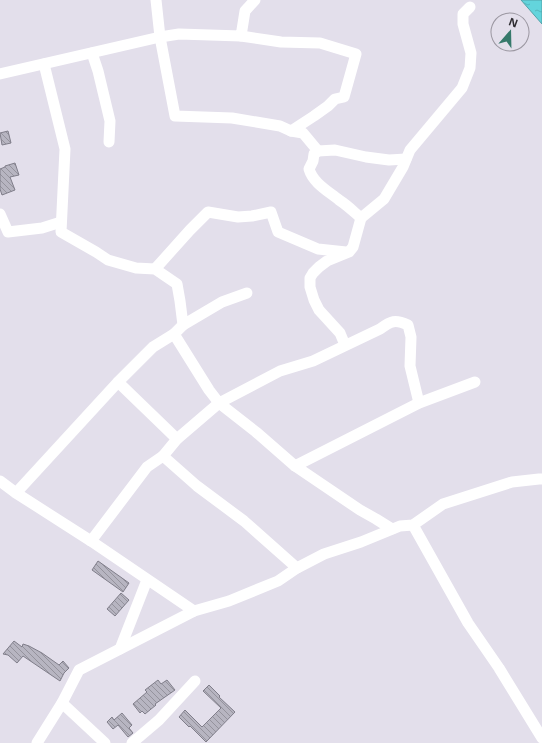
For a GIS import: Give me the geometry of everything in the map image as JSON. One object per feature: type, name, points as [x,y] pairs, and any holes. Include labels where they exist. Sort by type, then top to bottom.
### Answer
[{"type":"street","points":[[156,0],[160,37],[175,116],[232,118],[280,126],[291,131],[303,133],[318,151]]},
{"type":"street","points":[[241,36],[245,11],[255,0]]},
{"type":"street","points":[[345,345],[340,334],[320,310],[314,300],[310,287],[310,278],[313,272],[327,261],[349,252],[353,247],[361,218],[384,199],[403,167],[410,150],[462,88],[470,68],[471,53],[463,14],[470,6]]},
{"type":"street","points":[[0,74],[160,37],[179,34],[241,36],[281,42],[320,43],[356,54],[344,97],[335,99],[328,106],[291,131]]},
{"type":"street","points":[[92,53],[110,121],[109,142]]},
{"type":"street","points":[[44,64],[66,149],[61,232],[108,260],[136,268],[155,269],[177,284],[182,325]]},
{"type":"street","points":[[361,218],[324,189],[311,174],[309,169],[313,161],[314,154],[318,151],[335,150],[366,157],[389,160],[406,159]]},
{"type":"street","points":[[155,269],[208,212],[238,217],[271,212],[278,232],[318,249],[349,252]]},
{"type":"street","points":[[0,214],[4,234],[42,228],[62,222]]},
{"type":"street","points":[[16,493],[118,382],[153,347],[174,334],[182,325],[222,302],[247,293]]},
{"type":"street","points":[[91,541],[147,467],[163,456],[178,439],[219,403],[280,371],[313,361],[380,329],[390,322],[400,321],[408,325],[411,337],[410,366],[419,403]]},
{"type":"street","points":[[174,334],[209,390],[219,403],[256,432],[295,466],[360,510],[392,529]]},
{"type":"street","points":[[118,382],[178,439]]},
{"type":"street","points":[[295,466],[419,403],[475,382]]},
{"type":"street","points":[[163,456],[197,486],[244,521],[297,568]]},
{"type":"street","points":[[37,743],[62,703],[79,670],[194,611],[229,601],[278,581],[297,568],[324,554],[361,542],[400,526],[413,525],[443,504],[512,482],[542,479]]},
{"type":"street","points":[[0,481],[194,611]]},
{"type":"street","points":[[413,525],[468,623],[499,668],[542,738]]},
{"type":"street","points":[[120,649],[147,580]]},
{"type":"street","points":[[132,743],[158,720],[196,681]]},
{"type":"street","points":[[62,703],[105,743]]},
{"type":"water","points":[[521,0],[542,0],[542,24]]},
{"type":"building","points":[[8,131],[11,143],[2,145],[0,133]]},
{"type":"building","points":[[15,163],[19,175],[10,177],[15,190],[2,195],[0,189],[0,169]]},
{"type":"building","points":[[98,561],[129,583],[123,592],[92,570]]},
{"type":"building","points":[[121,593],[129,600],[115,616],[107,609]]},
{"type":"building","points":[[14,641],[22,647],[23,644],[29,646],[59,665],[63,661],[69,668],[64,673],[60,681],[23,656],[17,663],[8,655],[3,654]]},
{"type":"building","points":[[158,680],[161,684],[167,680],[175,690],[155,704],[156,705],[145,714],[142,711],[140,713],[133,704],[147,692],[145,690]]},
{"type":"building","points":[[209,685],[235,712],[206,742],[179,717],[185,710],[202,727],[221,708],[203,691]]},
{"type":"building","points":[[122,713],[132,725],[129,728],[133,733],[128,737],[118,725],[113,729],[107,722],[112,717],[114,720]]}]
